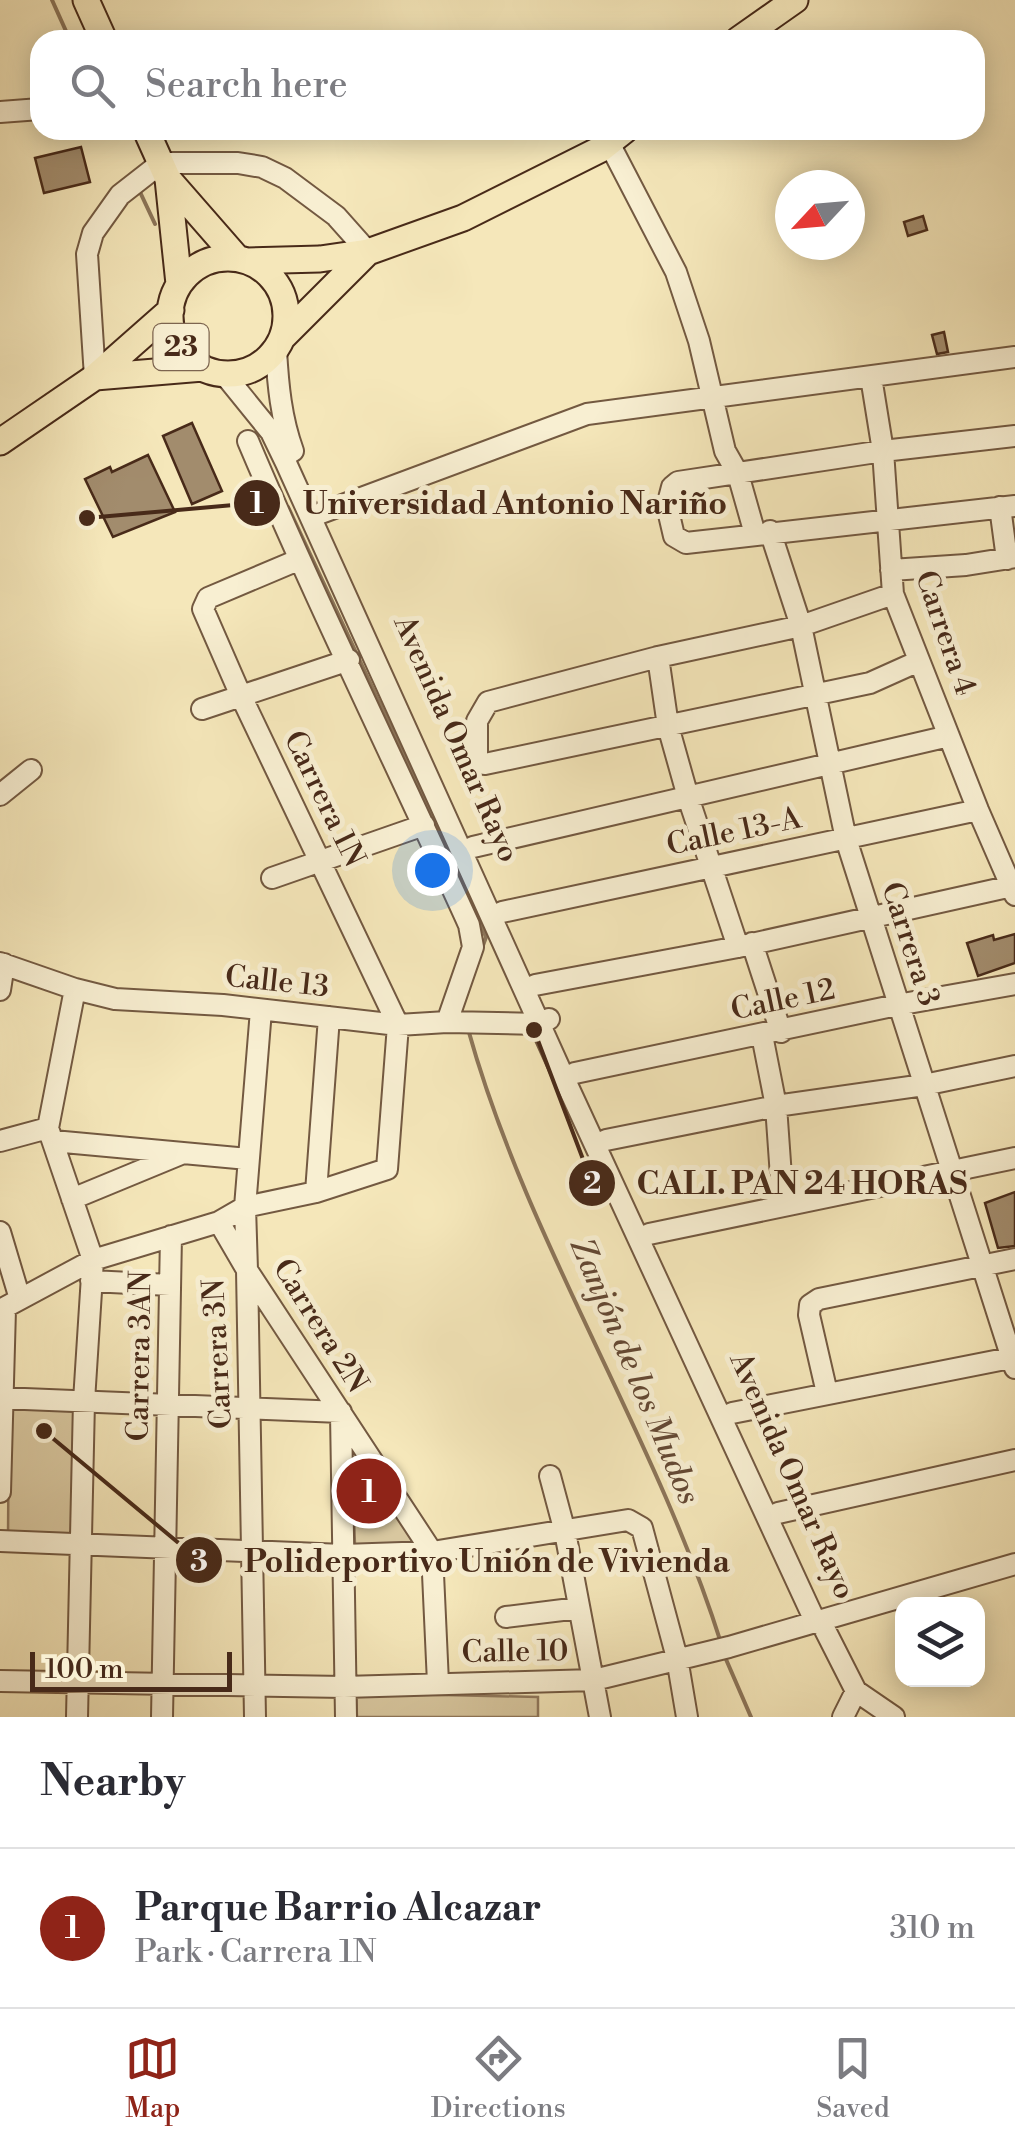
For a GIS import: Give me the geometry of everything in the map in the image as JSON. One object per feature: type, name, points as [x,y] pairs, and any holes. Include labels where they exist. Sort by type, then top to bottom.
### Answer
[{"type":"main road","points":[[86,0],[100,30]]},
{"type":"main road","points":[[752,30],[795,0]]},
{"type":"main road","points":[[147,140],[164,170],[243,260],[264,270],[277,284],[286,318],[279,343]]},
{"type":"main road","name":"23","points":[[213,371],[188,358],[172,328],[171,310],[180,284],[204,262],[320,260],[368,252],[463,218],[609,140]]},
{"type":"main road","points":[[164,170],[180,284]]},
{"type":"main road","name":"23","points":[[94,377],[258,366],[368,252]]},
{"type":"main road","name":"23","points":[[0,442],[94,377],[171,310]]},
{"type":"street","points":[[0,112],[30,109]]},
{"type":"street","name":"Carrera 3","points":[[619,140],[676,272],[700,342],[725,451],[800,626],[846,839],[1014,1361]]},
{"type":"street","points":[[94,377],[88,273],[93,232],[120,195],[164,170],[238,163],[262,168],[285,178],[322,205],[368,252]]},
{"type":"street","name":"Avenida Omar Rayo","points":[[279,343],[284,428],[536,986],[545,1021]]},
{"type":"street","points":[[320,513],[587,414],[1015,358]]},
{"type":"street","name":"Avenida Omar Rayo","points":[[213,371],[271,432],[821,1622]]},
{"type":"street","name":"Carrera 4","points":[[871,377],[883,450],[893,594],[1013,891]]},
{"type":"street","points":[[891,570],[1011,558],[1007,507],[679,541],[668,519],[672,487],[678,482],[883,450],[1015,436]]},
{"type":"street","points":[[248,441],[298,560],[349,660],[473,937],[462,1023]]},
{"type":"street","name":"Carrera 1N","points":[[298,560],[208,598],[204,617],[398,1026]]},
{"type":"street","points":[[893,594],[800,626],[658,657],[488,702],[478,721],[476,759],[485,764],[870,683],[919,661]]},
{"type":"street","points":[[658,657],[668,726],[688,797],[711,867],[745,945],[772,1034],[783,1205]]},
{"type":"street","points":[[202,709],[349,660]]},
{"type":"street","points":[[473,847],[949,736]]},
{"type":"street","points":[[0,796],[31,770]]},
{"type":"street","name":"Calle 13-A","points":[[502,912],[978,810]]},
{"type":"street","points":[[272,878],[424,825]]},
{"type":"street","points":[[536,986],[1013,891]]},
{"type":"street","points":[[0,990],[2,963]]},
{"type":"street","name":"Calle 13","points":[[2,963],[114,999],[398,1026],[545,1021]]},
{"type":"street","name":"Calle 12","points":[[570,1075],[897,1005],[1015,984]]},
{"type":"street","points":[[75,989],[51,1134],[92,1271],[84,1401],[78,1717]]},
{"type":"street","points":[[245,1207],[261,1010]]},
{"type":"street","points":[[316,1192],[329,1018]]},
{"type":"street","points":[[9,1306],[171,1236],[219,1222],[245,1207],[316,1192],[387,1168],[398,1026]]},
{"type":"street","points":[[606,1140],[776,1106],[1015,1066]]},
{"type":"street","name":"Avenida Omar Rayo","points":[[570,1075],[650,1234],[778,1514],[821,1622]]},
{"type":"street","points":[[0,1141],[51,1134],[248,1160]]},
{"type":"street","points":[[72,1199],[184,1153]]},
{"type":"street","points":[[650,1234],[1015,1158]]},
{"type":"street","name":"Carrera 2N","points":[[245,1207],[248,1270],[342,1412],[346,1717]]},
{"type":"street","name":"Carrera 3N","points":[[219,1222],[248,1270],[255,1717]]},
{"type":"street","points":[[0,1232],[9,1306],[1,1398],[0,1492]]},
{"type":"street","name":"Carrera 3AN","points":[[162,1717],[171,1236]]},
{"type":"street","points":[[827,1393],[809,1315],[810,1304],[818,1299],[1015,1259]]},
{"type":"street","points":[[92,1271],[170,1285]]},
{"type":"street","points":[[732,1413],[1014,1361]]},
{"type":"street","points":[[1,1398],[342,1412],[432,1552],[438,1684]]},
{"type":"street","points":[[778,1514],[1015,1460]]},
{"type":"street","points":[[550,1476],[565,1532],[600,1717]]},
{"type":"street","points":[[0,1541],[343,1554],[432,1552],[628,1520],[636,1522],[642,1528],[677,1658],[687,1717]]},
{"type":"street","name":"Calle 10","points":[[0,1680],[344,1688],[594,1680],[821,1622],[1015,1564]]},
{"type":"street","points":[[506,1617],[580,1608]]},
{"type":"street","points":[[821,1622],[856,1690],[894,1717]]},
{"type":"street","points":[[844,1717],[856,1690]]},
{"type":"shaded area","points":[[9,1405],[80,1407],[78,1539],[8,1536]]},
{"type":"shaded area","points":[[351,1436],[422,1546],[355,1545]]},
{"type":"shaded area","points":[[356,1693],[538,1697],[538,1717],[357,1717]]},
{"type":"building","points":[[81,147],[90,182],[44,193],[35,158]]},
{"type":"building","points":[[923,216],[927,230],[908,236],[904,222]]},
{"type":"building","points":[[944,332],[948,352],[937,354],[932,335]]},
{"type":"building","points":[[192,423],[222,491],[192,504],[163,436]]},
{"type":"building","points":[[148,455],[175,512],[113,537],[85,479],[110,467],[112,472]]},
{"type":"building","points":[[1015,934],[1015,963],[978,976],[967,943],[993,935],[994,940]]},
{"type":"building","points":[[1015,1192],[1015,1246],[998,1248],[985,1203]]},
{"type":"waterway","name":"Zanjón de los Mudos","points":[[52,0],[66,30]]},
{"type":"waterway","name":"Zanjón de los Mudos","points":[[140,192],[155,224]]},
{"type":"waterway","name":"Zanjón de los Mudos","points":[[288,507],[464,884],[486,937],[482,948]]},
{"type":"waterway","name":"Zanjón de los Mudos","points":[[468,1029],[523,1185],[662,1488],[721,1643]]},
{"type":"waterway","name":"Zanjón de los Mudos","points":[[725,1657],[751,1717]]},
{"type":"place","name":"Universidad Antonio Nariño","points":[[87,518]]},
{"type":"place","name":"CALI. PAN 24 HORAS","points":[[534,1030]]},
{"type":"place","name":"Polideportivo Unión de Vivienda","points":[[44,1431]]},
{"type":"place","name":"Parque Barrio Alcazar","points":[[369,1491]]}]
